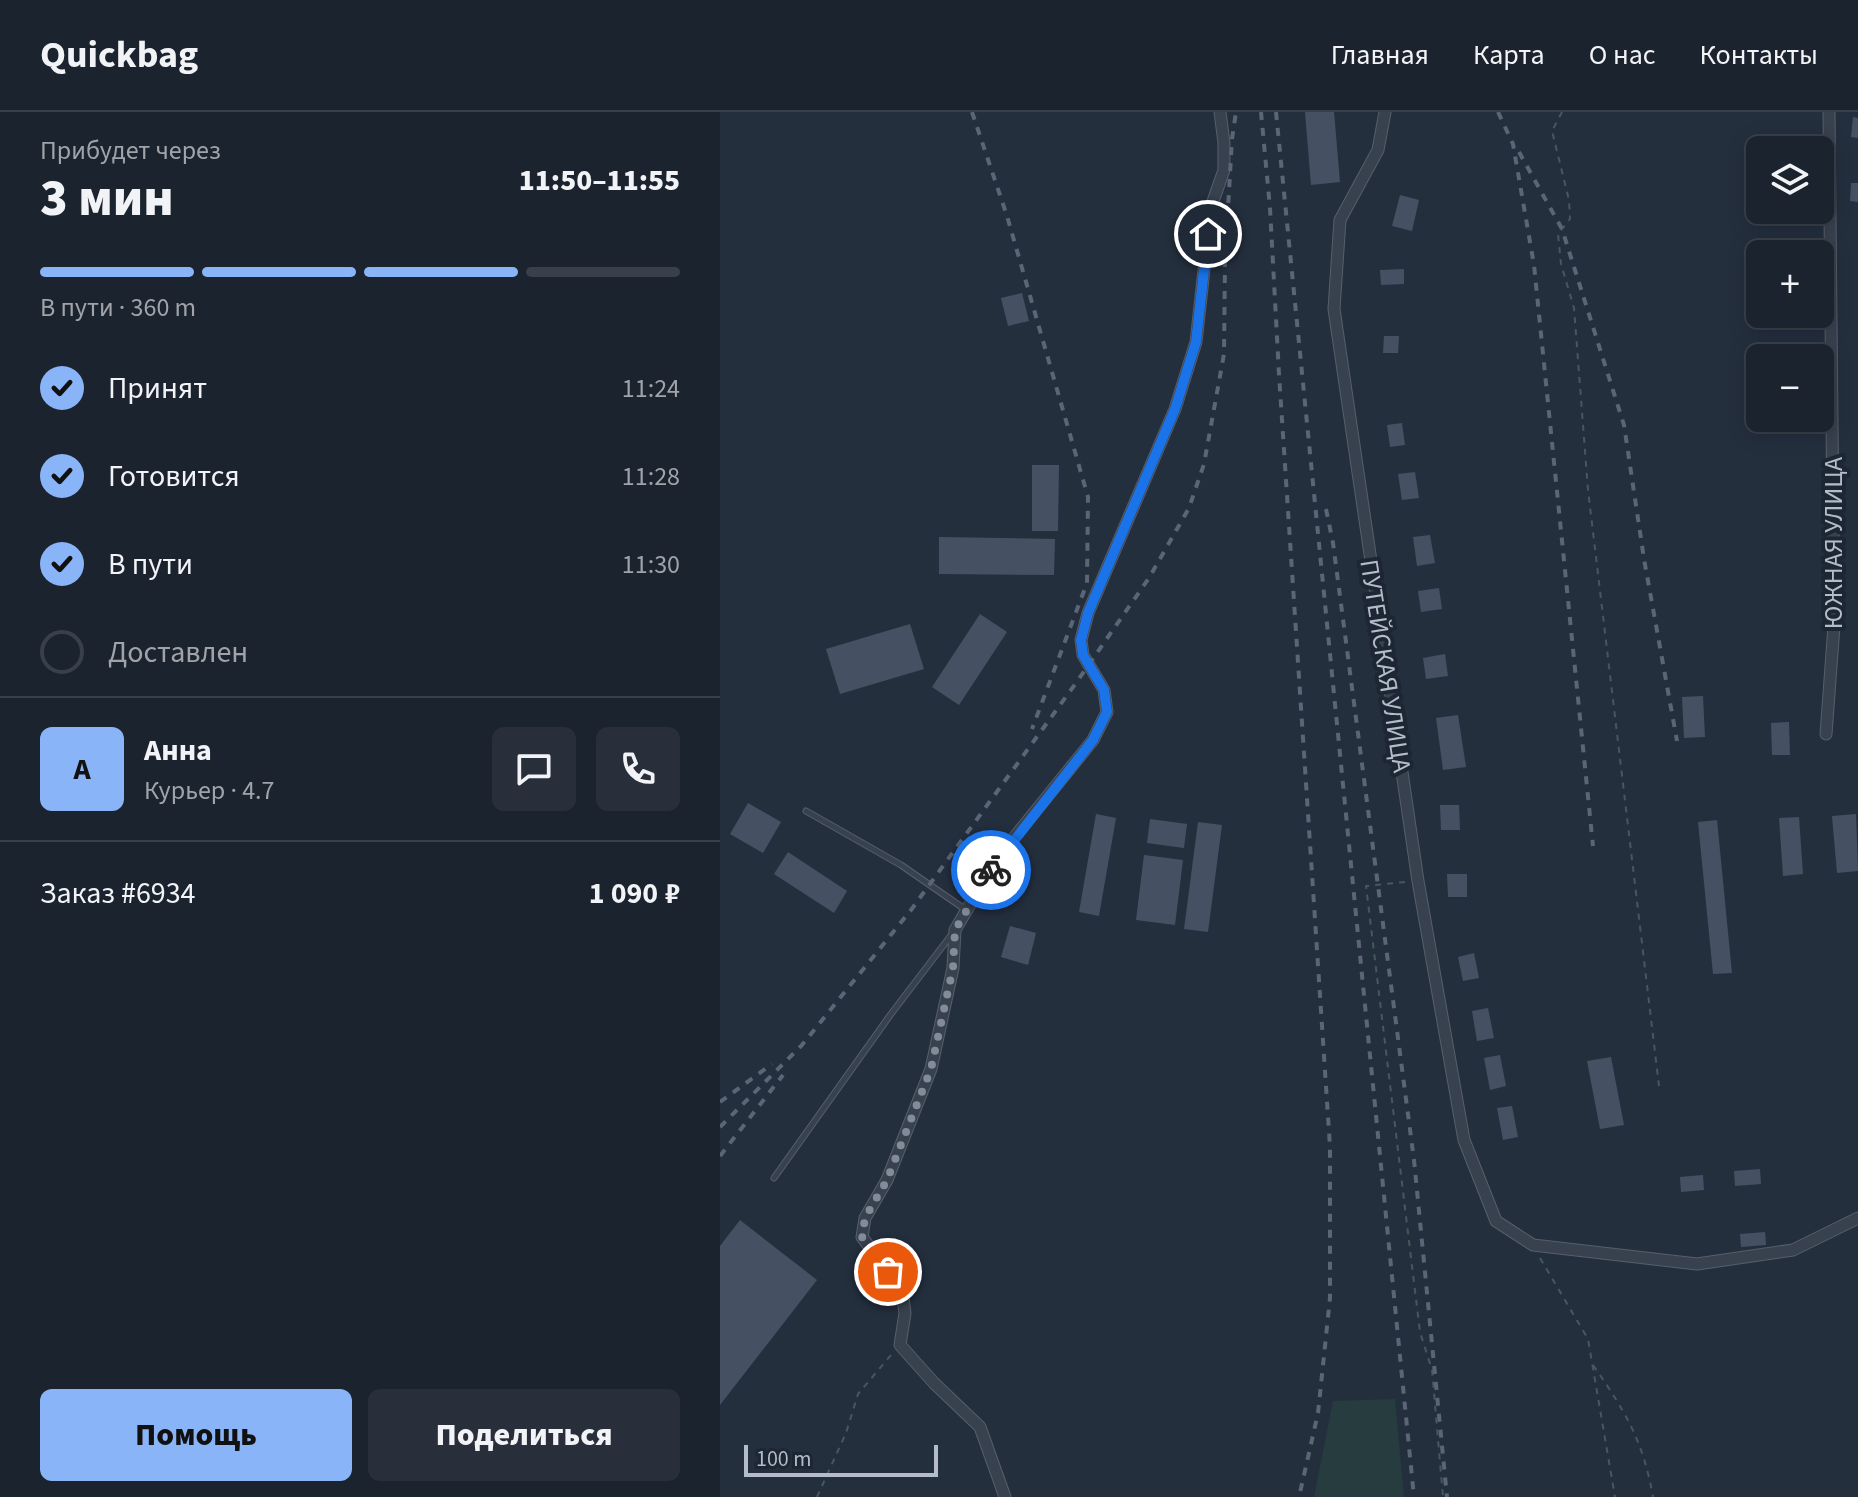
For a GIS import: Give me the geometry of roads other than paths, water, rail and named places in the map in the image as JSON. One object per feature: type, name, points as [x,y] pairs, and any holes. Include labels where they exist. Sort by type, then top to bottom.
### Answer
[{"type":"street","points":[[1005,1497],[980,1427],[900,1345],[905,1313],[902,1290],[862,1237],[865,1218],[887,1180],[931,1069],[953,968],[955,930],[996,860],[1093,740],[1107,712],[1104,690],[1088,666],[1081,640],[1088,613],[1175,409],[1196,342],[1211,207],[1224,170],[1220,112]]},
{"type":"street","name":"ПУТЕЙСКАЯ УЛИЦА","points":[[1385,112],[1378,150],[1340,220],[1334,309],[1418,881],[1464,1140],[1496,1221],[1533,1245],[1697,1264],[1793,1250],[1858,1218]]},
{"type":"street","name":"ЮЖНАЯ УЛИЦА","points":[[1826,734],[1834,626],[1829,112]]},
{"type":"lane","points":[[806,811],[901,865],[967,910]]},
{"type":"lane","points":[[774,1178],[955,930]]},
{"type":"railway","points":[[972,112],[1007,216],[1088,497],[1087,583],[1032,729]]},
{"type":"railway","points":[[720,1127],[802,1045],[911,910],[1149,578],[1189,508],[1204,464],[1224,354],[1225,261],[1236,112]]},
{"type":"railway","points":[[1261,112],[1270,208],[1330,1147],[1330,1298],[1318,1413],[1299,1497]]},
{"type":"railway","points":[[1276,112],[1414,1497]]},
{"type":"railway","points":[[1498,112],[1513,144],[1534,265],[1593,846]]},
{"type":"railway","points":[[1519,152],[1562,229],[1624,425],[1644,559],[1677,741]]},
{"type":"railway","points":[[1326,509],[1414,1160],[1447,1497]]},
{"type":"railway","points":[[720,1102],[772,1064]]},
{"type":"railway","points":[[720,1156],[783,1075]]}]
